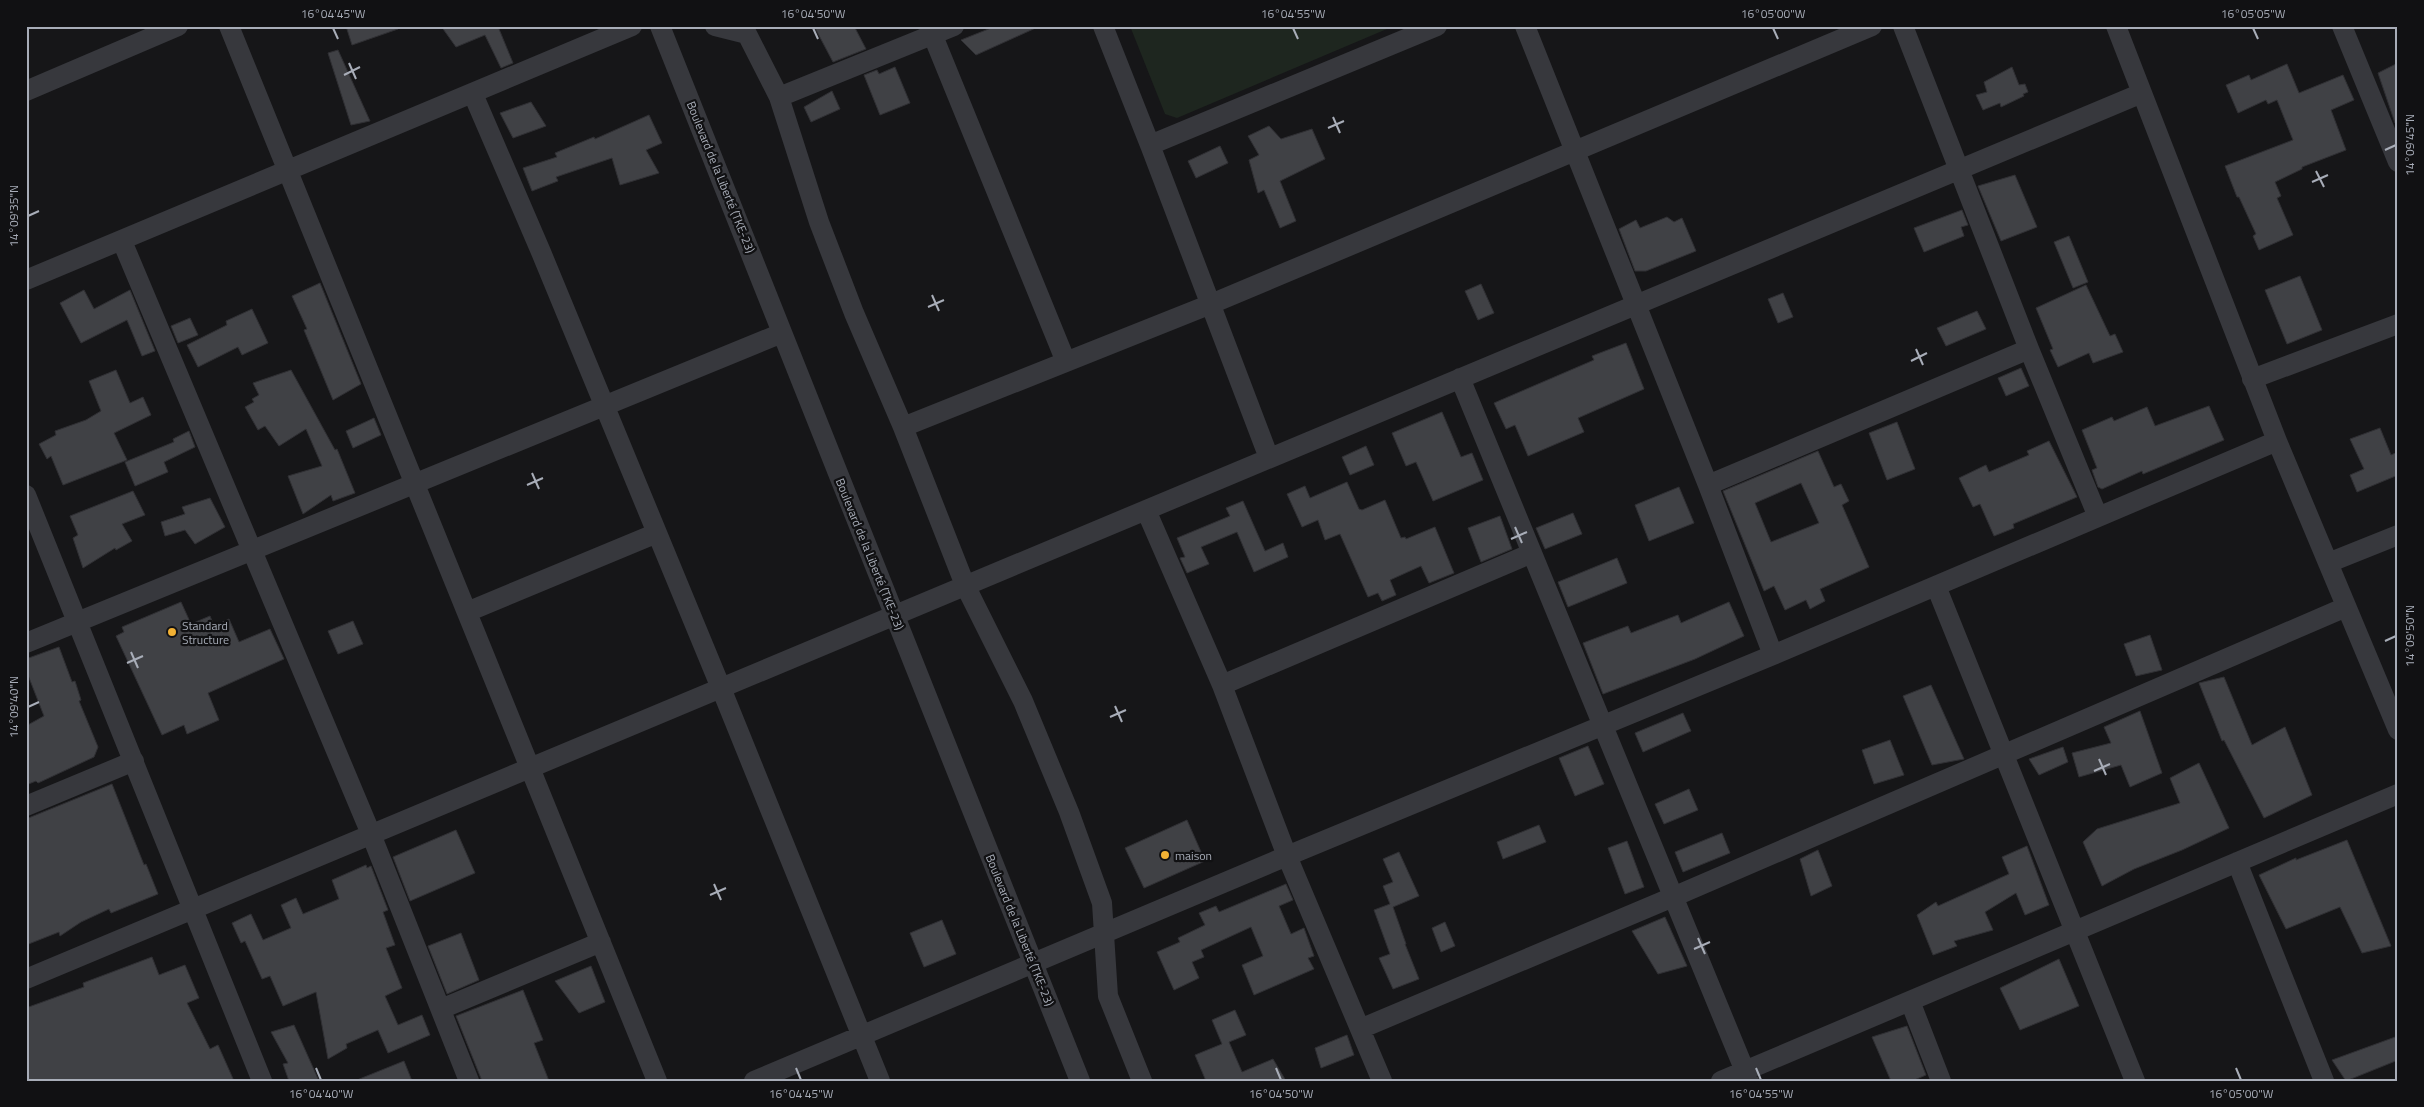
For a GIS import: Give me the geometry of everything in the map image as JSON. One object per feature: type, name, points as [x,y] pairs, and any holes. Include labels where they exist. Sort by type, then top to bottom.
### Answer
[{"type":"street","points":[[26,91],[178,26]]},
{"type":"street","points":[[228,26],[658,1081]]},
{"type":"street","points":[[26,280],[632,26]]},
{"type":"street","name":"Boulevard de la Liberté (TKE-23)","points":[[660,26],[1080,1081]]},
{"type":"street","points":[[715,26],[746,30],[778,98],[823,231],[854,312],[903,427],[965,584],[1022,701],[1070,812],[1102,903],[1108,996],[1142,1081]]},
{"type":"street","points":[[778,98],[931,30],[954,26]]},
{"type":"street","points":[[1103,26],[1269,458]]},
{"type":"street","points":[[1150,145],[1437,26]]},
{"type":"street","points":[[1525,26],[1708,485],[1773,655]]},
{"type":"street","points":[[903,427],[1211,304],[1872,26]]},
{"type":"street","points":[[1903,26],[2029,349],[2098,517]]},
{"type":"street","points":[[2116,26],[2276,440],[2398,730]]},
{"type":"street","points":[[2342,26],[2391,125],[2398,162]]},
{"type":"street","points":[[931,30],[1066,362]]},
{"type":"street","points":[[26,979],[965,584],[2142,93]]},
{"type":"street","points":[[473,94],[721,688],[880,1081]]},
{"type":"street","points":[[122,240],[372,834],[469,1081]]},
{"type":"street","points":[[2252,379],[2398,324]]},
{"type":"street","points":[[26,643],[782,333]]},
{"type":"street","points":[[1708,485],[2029,349]]},
{"type":"street","points":[[1460,378],[1747,1076]]},
{"type":"street","points":[[754,1081],[1287,856],[1773,655],[2276,440]]},
{"type":"street","points":[[26,495],[262,1081]]},
{"type":"street","points":[[1146,510],[1222,686],[1287,856],[1382,1081]]},
{"type":"street","points":[[467,612],[657,533]]},
{"type":"street","points":[[2328,563],[2398,535]]},
{"type":"street","points":[[1222,686],[1532,553]]},
{"type":"street","points":[[1936,586],[2135,1081]]},
{"type":"street","points":[[1360,1029],[1673,898],[2346,607]]},
{"type":"street","points":[[26,806],[134,762]]},
{"type":"street","points":[[1721,1081],[1747,1076],[1910,1001],[2398,794]]},
{"type":"street","points":[[2237,862],[2324,1081]]},
{"type":"street","points":[[441,1009],[601,942]]},
{"type":"street","points":[[1910,1001],[1941,1081]]},
{"type":"shaded area","points":[[1130,26],[1394,26],[1177,118],[1165,114]]},
{"type":"building","points":[[346,26],[398,26],[398,29],[352,45]]},
{"type":"building","points":[[441,26],[505,26],[499,29],[513,63],[501,68],[485,35],[456,47]]},
{"type":"building","points":[[814,26],[854,26],[866,49],[833,62]]},
{"type":"building","points":[[996,26],[1040,26],[976,55],[961,40]]},
{"type":"building","points":[[338,50],[370,121],[351,125],[328,53]]},
{"type":"building","points":[[2398,63],[2398,123],[2395,123],[2378,73]]},
{"type":"building","points":[[2287,64],[2299,93],[2343,75],[2354,100],[2331,110],[2346,150],[2302,167],[2302,169],[2275,182],[2281,196],[2277,198],[2293,235],[2259,250],[2253,236],[2256,234],[2239,197],[2237,197],[2225,166],[2293,140],[2277,100],[2268,104],[2266,100],[2238,113],[2226,85],[2249,75],[2251,80]]},
{"type":"building","points":[[895,67],[910,103],[880,115],[864,75],[877,70],[879,74]]},
{"type":"building","points":[[2012,67],[2019,85],[2025,84],[2028,92],[2023,94],[2024,96],[2001,107],[2000,103],[1983,110],[1976,95],[1987,92],[1984,82]]},
{"type":"building","points":[[832,91],[840,109],[811,122],[804,107]]},
{"type":"building","points":[[531,102],[546,126],[513,138],[500,113]]},
{"type":"building","points":[[649,115],[662,143],[646,150],[659,173],[620,185],[612,158],[556,177],[558,181],[532,191],[523,168],[557,157],[555,153],[594,137],[595,139]]},
{"type":"building","points":[[1269,126],[1281,139],[1312,129],[1325,159],[1280,181],[1296,221],[1280,228],[1264,190],[1258,193],[1249,160],[1259,155],[1248,136]]},
{"type":"building","points":[[1220,146],[1228,163],[1196,178],[1188,161]]},
{"type":"building","points":[[2015,175],[2037,227],[2001,241],[1978,186]]},
{"type":"building","points":[[1962,210],[1968,225],[1961,227],[1964,236],[1924,252],[1914,228]]},
{"type":"building","points":[[1667,217],[1674,222],[1682,218],[1696,251],[1646,271],[1635,271],[1619,229],[1636,220],[1640,228]]},
{"type":"building","points":[[2069,236],[2088,282],[2073,288],[2054,242]]},
{"type":"building","points":[[2300,276],[2322,330],[2287,344],[2265,290]]},
{"type":"building","points":[[320,283],[361,384],[333,400],[304,330],[307,329],[292,296]]},
{"type":"building","points":[[1481,284],[1494,313],[1478,320],[1465,291]]},
{"type":"building","points":[[2086,285],[2110,336],[2115,334],[2123,352],[2093,363],[2089,353],[2058,367],[2050,350],[2053,349],[2036,308]]},
{"type":"building","points":[[84,290],[94,309],[130,290],[155,351],[142,356],[127,320],[81,343],[60,303]]},
{"type":"building","points":[[1783,293],[1793,317],[1778,323],[1768,299]]},
{"type":"building","points":[[252,309],[268,343],[242,355],[238,347],[198,367],[187,345],[227,325],[226,321]]},
{"type":"building","points":[[1977,311],[1986,329],[1946,346],[1937,328]]},
{"type":"building","points":[[190,318],[198,335],[178,343],[171,326]]},
{"type":"building","points":[[1626,343],[1644,389],[1578,418],[1584,432],[1528,456],[1515,425],[1506,429],[1494,403],[1594,360],[1592,356]]},
{"type":"building","points":[[2021,368],[2029,386],[2006,396],[1998,378]]},
{"type":"building","points":[[116,370],[130,403],[143,397],[151,415],[114,433],[127,460],[63,485],[51,456],[47,459],[39,444],[56,435],[55,431],[86,420],[101,411],[89,381]]},
{"type":"building","points":[[291,370],[335,450],[337,449],[355,493],[333,501],[331,495],[303,514],[288,476],[322,466],[306,429],[279,446],[265,426],[258,430],[245,407],[254,402],[252,399],[259,395],[253,383]]},
{"type":"building","points":[[2209,406],[2224,440],[2143,474],[2142,471],[2102,489],[2098,487],[2092,470],[2097,468],[2082,430],[2112,417],[2114,421],[2147,407],[2155,426]]},
{"type":"building","points":[[1442,412],[1461,457],[1472,453],[1483,480],[1433,501],[1416,462],[1406,466],[1392,433]]},
{"type":"building","points":[[374,418],[381,435],[353,448],[346,431]]},
{"type":"building","points":[[1897,422],[1915,469],[1887,480],[1869,433]]},
{"type":"building","points":[[2380,428],[2391,455],[2398,452],[2398,475],[2357,492],[2350,475],[2364,469],[2350,439]]},
{"type":"building","points":[[189,431],[195,447],[164,462],[168,472],[135,486],[125,462],[174,442],[173,439]]},
{"type":"building","points":[[2049,441],[2077,497],[2013,524],[2014,528],[1994,536],[1980,504],[1973,507],[1959,478],[1986,465],[1989,472],[2029,455],[2027,451]]},
{"type":"building","points":[[1366,446],[1374,465],[1350,475],[1342,457]]},
{"type":"building","points":[[1818,451],[1834,487],[1841,484],[1849,501],[1842,505],[1869,567],[1820,589],[1825,601],[1810,609],[1806,600],[1785,610],[1774,586],[1764,591],[1723,491]],"holes":[[[1801,483],[1819,523],[1771,542],[1755,503]]]},
{"type":"building","points":[[1347,482],[1359,509],[1362,510],[1385,500],[1401,538],[1405,537],[1406,539],[1435,527],[1454,573],[1429,583],[1421,566],[1390,580],[1396,595],[1382,601],[1378,593],[1368,597],[1340,534],[1325,540],[1318,520],[1302,527],[1287,494],[1305,486],[1310,498]]},
{"type":"building","points":[[1679,487],[1694,523],[1649,541],[1635,505]]},
{"type":"building","points":[[133,491],[145,515],[122,524],[132,541],[116,550],[115,548],[83,568],[73,538],[78,535],[70,516]]},
{"type":"building","points":[[210,498],[225,527],[195,544],[185,530],[165,536],[161,522],[185,514],[182,507]]},
{"type":"building","points":[[1243,501],[1265,551],[1283,543],[1288,557],[1254,572],[1237,532],[1201,547],[1209,564],[1187,573],[1180,558],[1185,557],[1177,538],[1230,516],[1226,508]]},
{"type":"building","points":[[1573,513],[1582,534],[1545,549],[1536,528]]},
{"type":"building","points":[[1500,516],[1512,549],[1481,562],[1468,528]]},
{"type":"building","points":[[1617,558],[1627,583],[1568,607],[1558,582]]},
{"type":"building","points":[[181,602],[191,624],[210,616],[214,626],[229,619],[239,642],[270,629],[284,659],[208,693],[219,720],[187,734],[184,725],[162,735],[116,636],[124,632],[122,627]]},
{"type":"building","points":[[1729,602],[1744,636],[1695,659],[1603,694],[1583,643],[1628,626],[1631,633],[1678,615],[1681,623]]},
{"type":"building","points":[[353,621],[363,644],[338,654],[328,631]]},
{"type":"building","points":[[2150,635],[2162,670],[2136,676],[2124,644]]},
{"type":"building","points":[[59,647],[72,682],[75,681],[81,700],[79,701],[98,747],[94,757],[38,783],[36,781],[26,785],[26,726],[44,716],[26,670],[26,659]]},
{"type":"building","points":[[2224,677],[2252,745],[2285,727],[2312,795],[2264,818],[2224,740],[2222,741],[2199,683]]},
{"type":"building","points":[[1931,685],[1964,759],[1932,765],[1903,696]]},
{"type":"building","points":[[2140,711],[2162,773],[2130,787],[2121,765],[2079,777],[2072,753],[2111,743],[2104,727]]},
{"type":"building","points":[[1683,713],[1691,731],[1643,752],[1635,733]]},
{"type":"building","points":[[1890,740],[1904,775],[1874,784],[1862,750]]},
{"type":"building","points":[[1588,746],[1604,784],[1575,796],[1559,758]]},
{"type":"building","points":[[2063,747],[2068,762],[2039,775],[2029,759]]},
{"type":"building","points":[[2199,763],[2229,828],[2182,850],[2134,869],[2102,886],[2083,842],[2097,829],[2180,803],[2170,778]]},
{"type":"building","points":[[112,784],[144,865],[146,864],[158,894],[111,913],[109,909],[81,922],[60,936],[59,932],[26,945],[26,819]]},
{"type":"building","points":[[1689,789],[1698,810],[1664,824],[1655,804]]},
{"type":"building","name":"maison","points":[[1187,820],[1205,861],[1144,888],[1125,848]]},
{"type":"building","points":[[1539,825],[1546,842],[1503,859],[1497,842]]},
{"type":"building","points":[[456,830],[475,873],[410,901],[393,857]]},
{"type":"building","points":[[1722,833],[1730,853],[1683,872],[1675,852]]},
{"type":"building","points":[[2347,840],[2391,946],[2362,953],[2340,907],[2286,929],[2259,875],[2296,858],[2296,860]]},
{"type":"building","points":[[1627,841],[1644,887],[1625,894],[1608,848]]},
{"type":"building","points":[[2027,846],[2049,905],[2025,915],[2016,893],[1985,912],[1993,930],[1954,941],[1957,946],[1933,955],[1917,915],[1936,902],[1938,906],[2009,874],[2002,857]]},
{"type":"building","points":[[1818,850],[1832,886],[1811,896],[1800,859]]},
{"type":"building","points":[[1399,852],[1419,896],[1393,907],[1419,979],[1393,989],[1379,958],[1390,954],[1374,910],[1390,904],[1383,886],[1393,882],[1383,859]]},
{"type":"building","points":[[366,865],[367,868],[371,866],[388,910],[383,912],[395,945],[386,948],[402,988],[385,996],[398,1025],[422,1015],[430,1035],[388,1053],[378,1030],[346,1044],[347,1048],[328,1059],[316,992],[283,1006],[270,976],[262,979],[245,941],[241,943],[232,923],[251,914],[263,940],[291,928],[281,905],[296,898],[303,914],[339,899],[332,880]]},
{"type":"building","points":[[1286,884],[1293,900],[1279,906],[1291,934],[1304,928],[1314,956],[1308,958],[1314,969],[1254,995],[1242,965],[1263,956],[1251,927],[1201,950],[1204,957],[1192,962],[1199,978],[1174,990],[1157,952],[1180,942],[1178,938],[1205,925],[1199,913],[1216,906],[1219,912]]},
{"type":"building","points":[[1665,917],[1687,966],[1658,974],[1632,931]]},
{"type":"building","points":[[942,920],[956,954],[924,967],[910,933]]},
{"type":"building","points":[[1445,922],[1455,946],[1441,952],[1432,928]]},
{"type":"building","points":[[461,933],[479,980],[447,994],[428,946]]},
{"type":"building","points":[[152,957],[159,975],[185,965],[199,998],[187,1003],[210,1049],[218,1045],[234,1081],[26,1081],[26,1008],[84,987],[83,983]]},
{"type":"building","points":[[2059,959],[2079,1006],[2020,1030],[2000,988]]},
{"type":"building","points":[[591,966],[605,1002],[579,1013],[555,981]]},
{"type":"building","points":[[523,990],[543,1040],[534,1043],[549,1081],[482,1081],[456,1016]]},
{"type":"building","points":[[1235,1010],[1246,1035],[1229,1042],[1242,1072],[1273,1059],[1286,1081],[1206,1081],[1195,1055],[1222,1044],[1212,1020]]},
{"type":"building","points":[[294,1025],[319,1081],[289,1081],[283,1064],[288,1063],[271,1032]]},
{"type":"building","points":[[1907,1026],[1926,1075],[1912,1081],[1891,1081],[1872,1037]]},
{"type":"building","points":[[1347,1035],[1354,1055],[1321,1068],[1315,1048]]},
{"type":"building","points":[[2398,1036],[2398,1060],[2346,1081],[2332,1060]]},
{"type":"building","points":[[404,1061],[412,1081],[357,1080]]},
{"type":"place","name":"Standard Structure","points":[[172,632]]},
{"type":"place","name":"maison","points":[[1165,855]]}]
